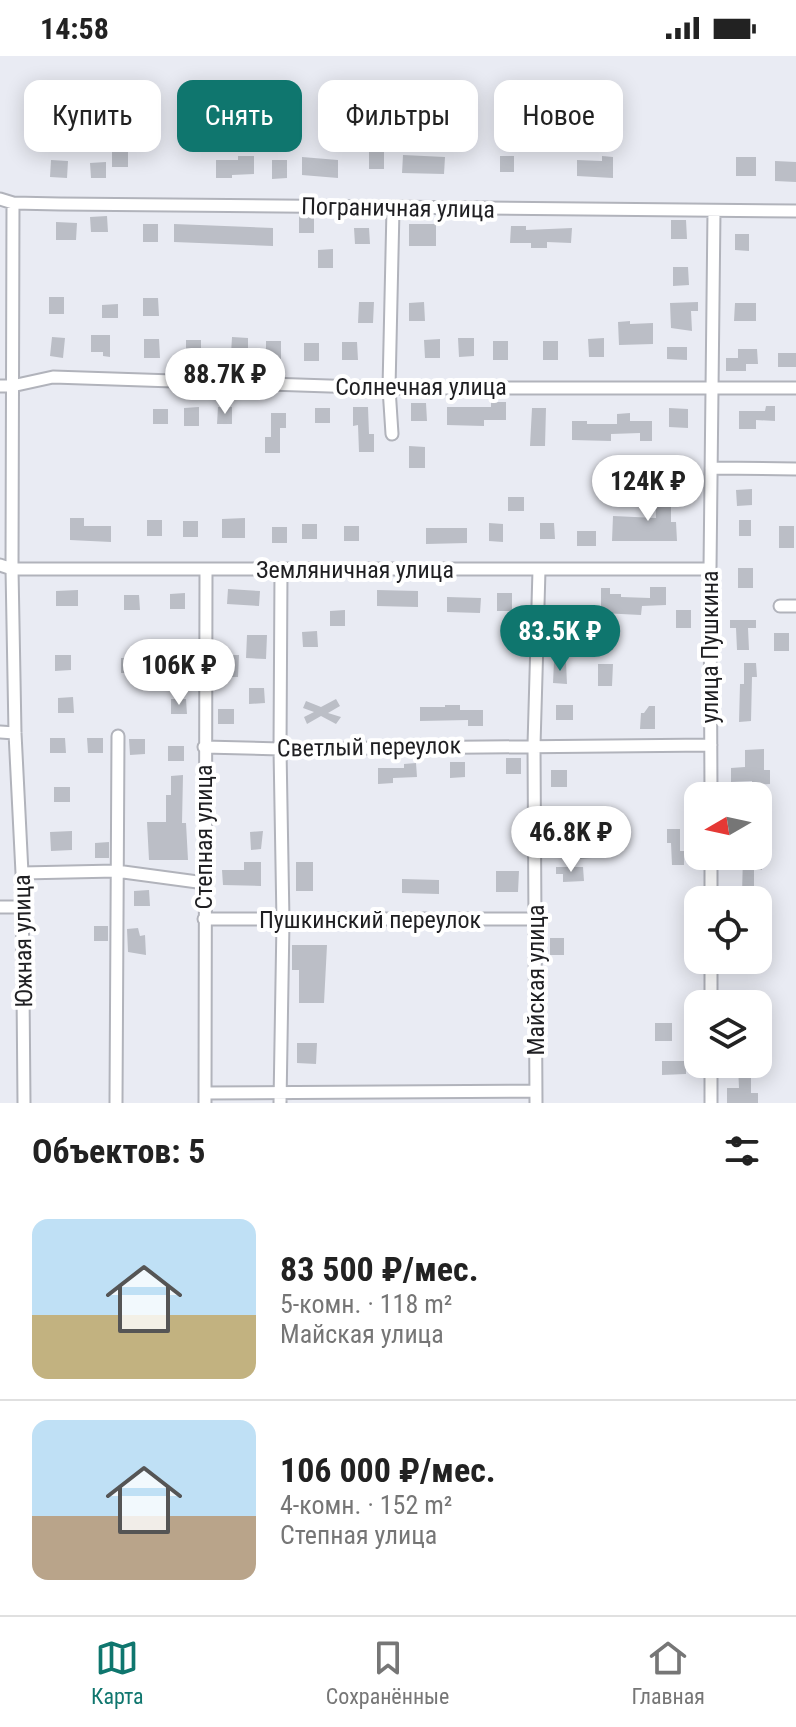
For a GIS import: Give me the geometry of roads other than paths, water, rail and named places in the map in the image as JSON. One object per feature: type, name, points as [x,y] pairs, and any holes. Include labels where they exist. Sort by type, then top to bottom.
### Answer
[{"type":"street","name":"Пограничная улица","points":[[0,199],[13,203],[393,209],[796,211]]},
{"type":"street","name":"Южная улица","points":[[13,203],[6,386],[22,873],[24,1103]]},
{"type":"street","points":[[392,434],[389,388],[393,209]]},
{"type":"street","name":"улица Пушкина","points":[[711,782],[714,211]]},
{"type":"street","name":"Солнечная улица","points":[[6,386],[53,377],[389,388],[796,388]]},
{"type":"street","points":[[711,468],[796,469]]},
{"type":"street","name":"Земляничная улица","points":[[0,565],[12,569],[206,571],[710,569]]},
{"type":"street","name":"Майская улица","points":[[536,1097],[534,745],[539,570]]},
{"type":"street","name":"Степная улица","points":[[205,1098],[206,571]]},
{"type":"street","points":[[280,1097],[283,921],[281,571]]},
{"type":"street","points":[[780,606],[796,606]]},
{"type":"street","points":[[0,732],[15,733]]},
{"type":"street","points":[[116,1103],[118,736]]},
{"type":"street","name":"Светлый переулок","points":[[204,747],[711,745]]},
{"type":"street","points":[[22,873],[116,871],[205,883]]},
{"type":"street","points":[[0,907],[22,907]]},
{"type":"street","name":"Пушкинский переулок","points":[[204,919],[535,919]]},
{"type":"street","points":[[711,1078],[711,1103]]},
{"type":"street","points":[[205,1098],[536,1097]]}]
